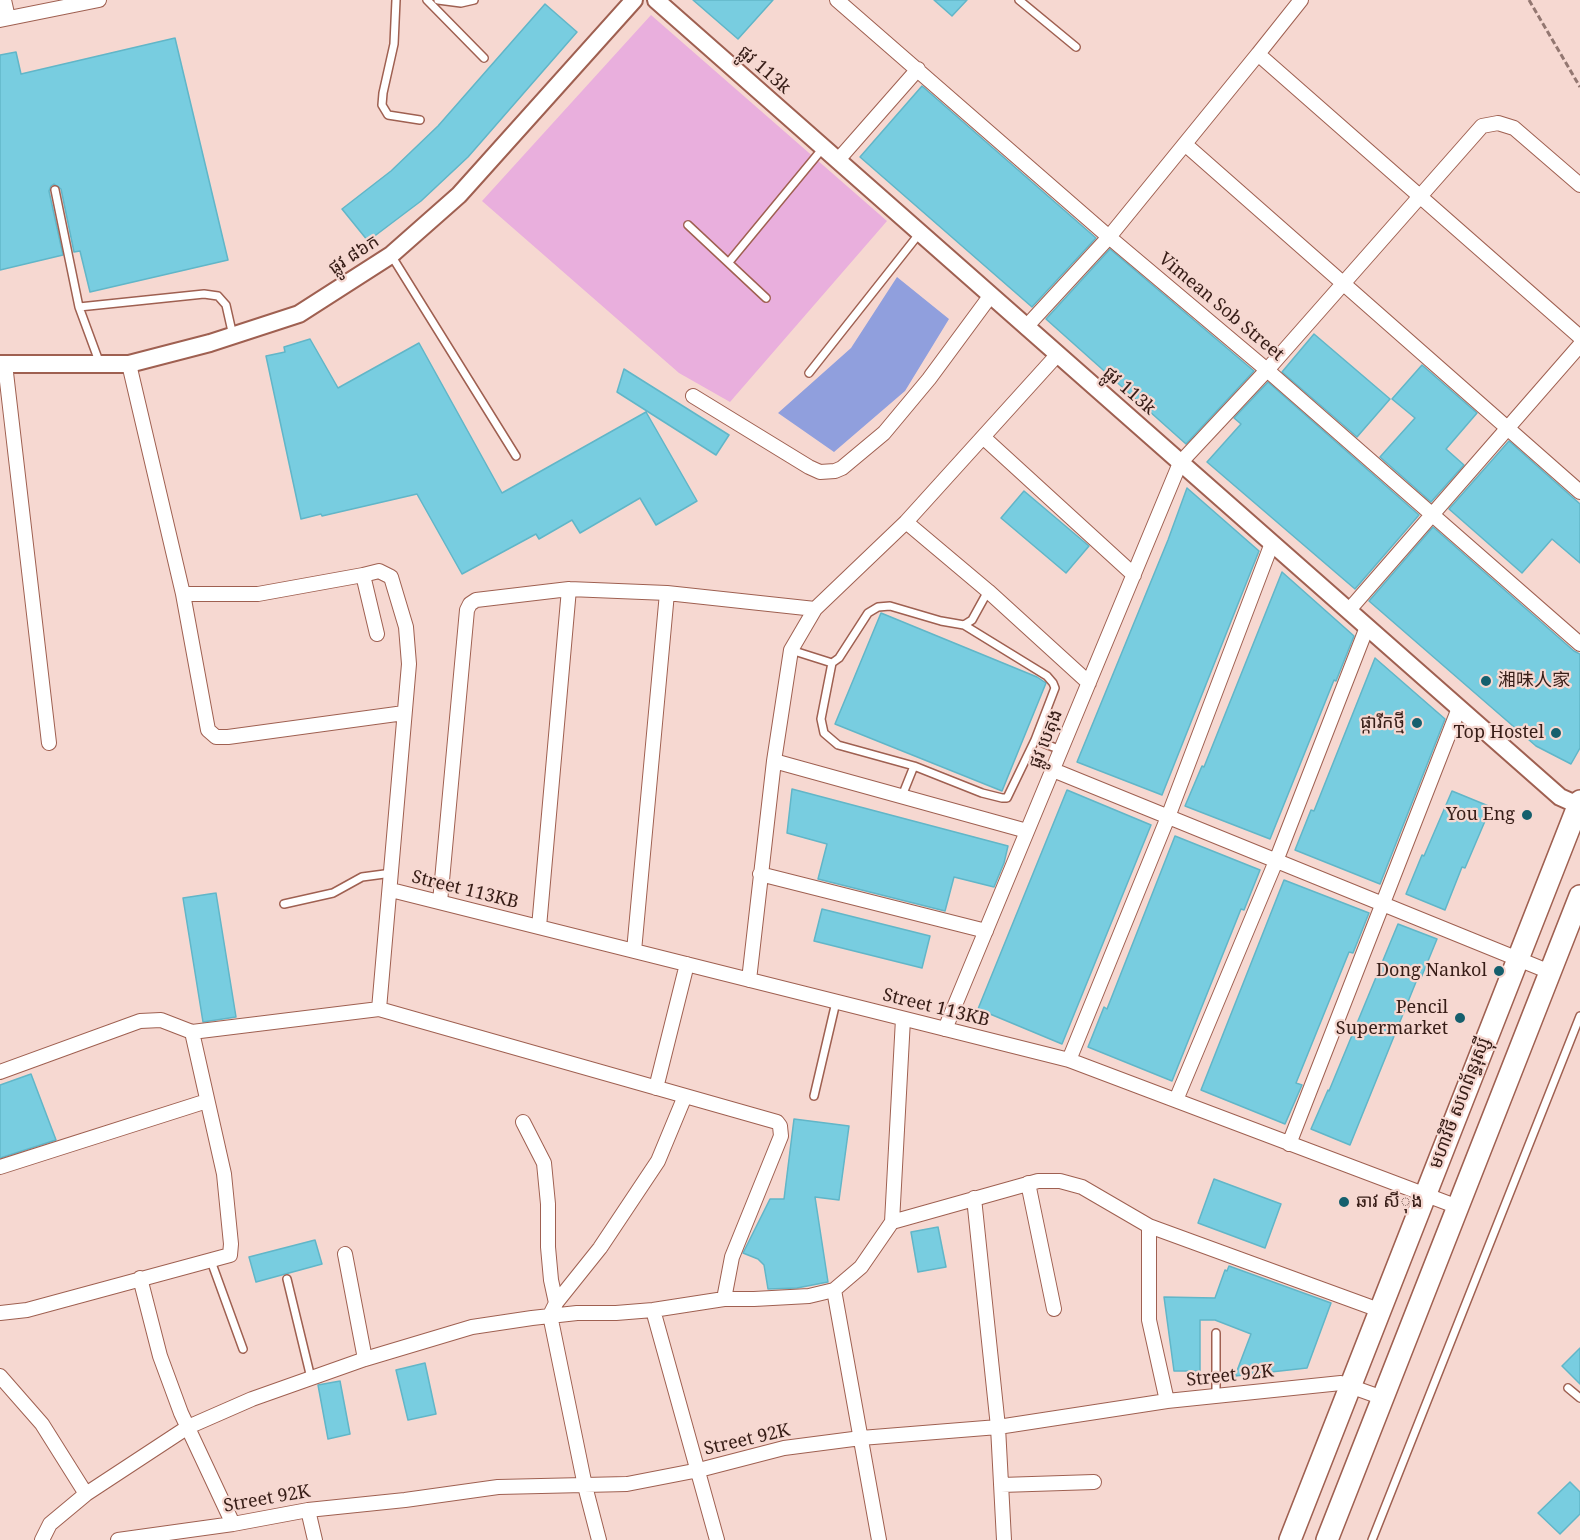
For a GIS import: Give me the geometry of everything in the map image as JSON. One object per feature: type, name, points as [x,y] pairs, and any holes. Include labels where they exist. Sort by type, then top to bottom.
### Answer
[{"type":"highway","name":"មហាវិថី សហព័ន្ធរុស្ស៊ី","points":[[1290,1540],[1579,804]]},
{"type":"highway","name":"មហាវិថី សហព័ន្ធរុស្ស៊ី","points":[[1328,1540],[1580,896]]},
{"type":"street","points":[[4,0],[4,19],[99,0]]},
{"type":"street","name":"ផ្លូវ ៨៦ក","points":[[3,364],[129,364],[233,336],[299,314],[390,255],[459,195],[634,0]]},
{"type":"street","name":"ផ្លូវ 113k","points":[[656,0],[1560,797],[1579,804]]},
{"type":"street","name":"Vimean Sob Street","points":[[837,0],[1109,237],[1267,370],[1580,644]]},
{"type":"street","points":[[1026,327],[1109,237],[1186,145],[1301,0]]},
{"type":"street","points":[[1258,54],[1580,337]]},
{"type":"street","points":[[838,160],[918,69]]},
{"type":"street","points":[[1180,463],[1267,370],[1482,126],[1498,123],[1514,128],[1580,185]]},
{"type":"street","points":[[1186,145],[1580,492]]},
{"type":"street","points":[[693,396],[809,467],[820,472],[834,471],[842,468],[884,433],[929,379],[991,295]]},
{"type":"street","points":[[1349,610],[1580,345]]},
{"type":"street","points":[[749,980],[774,761],[791,650],[815,609],[906,522],[1058,354]]},
{"type":"street","points":[[3,364],[49,743]]},
{"type":"street","points":[[129,364],[183,594],[208,730],[216,736],[228,737],[404,713]]},
{"type":"street","points":[[983,437],[1134,575]]},
{"type":"street","name":"ផ្លូវ បេតុង","points":[[945,1029],[1180,463]]},
{"type":"street","points":[[906,522],[988,591],[1089,682]]},
{"type":"street","points":[[1068,1060],[1168,817],[1272,543]]},
{"type":"street","points":[[183,594],[258,594],[379,571],[390,577],[406,627],[409,664],[379,1009]]},
{"type":"street","points":[[363,575],[377,634]]},
{"type":"street","points":[[440,902],[467,610],[476,600],[569,589],[667,593],[815,609]]},
{"type":"street","points":[[539,927],[569,589]]},
{"type":"street","points":[[634,951],[667,593]]},
{"type":"street","points":[[1176,1100],[1276,861],[1367,627]]},
{"type":"street","points":[[1289,1144],[1459,708]]},
{"type":"street","points":[[774,761],[1027,831]]},
{"type":"street","points":[[1053,770],[1550,972]]},
{"type":"street","points":[[760,874],[986,931]]},
{"type":"street","name":"Street 113KB","points":[[391,890],[1068,1060],[1458,1207]]},
{"type":"street","points":[[656,1088],[687,964]]},
{"type":"street","points":[[0,1072],[140,1021],[161,1020],[192,1032],[379,1009],[777,1122],[781,1136],[732,1257],[724,1299]]},
{"type":"street","points":[[42,1540],[50,1524],[86,1494],[188,1427],[252,1400],[366,1359],[472,1327],[553,1309],[653,1310],[724,1299],[809,1296],[834,1290],[861,1267],[892,1222],[903,1018]]},
{"type":"street","points":[[0,1313],[27,1310],[230,1255],[231,1244],[224,1174],[192,1032]]},
{"type":"street","points":[[553,1309],[600,1248],[658,1161],[685,1096]]},
{"type":"street","points":[[0,1167],[207,1101]]},
{"type":"street","points":[[524,1122],[544,1163],[549,1204],[548,1247],[553,1309],[585,1486],[599,1540]]},
{"type":"street","points":[[892,1222],[1028,1183],[1060,1181],[1082,1187],[1149,1226],[1379,1310]]},
{"type":"street","points":[[1028,1183],[1054,1309]]},
{"type":"street","points":[[974,1198],[998,1427],[1004,1540]]},
{"type":"street","points":[[1149,1226],[1149,1320],[1167,1401]]},
{"type":"street","points":[[345,1254],[366,1359]]},
{"type":"street","points":[[140,1278],[160,1356],[188,1427],[233,1524]]},
{"type":"street","points":[[834,1290],[879,1540]]},
{"type":"street","points":[[653,1310],[717,1540]]},
{"type":"street","points":[[0,1376],[42,1424],[86,1494]]},
{"type":"street","name":"Street 92K","points":[[118,1540],[233,1524],[308,1510],[498,1487],[627,1484],[699,1470],[784,1448],[861,1438],[998,1427],[1167,1401],[1341,1383],[1383,1398]]},
{"type":"street","points":[[1001,1485],[1094,1482]]},
{"type":"street","points":[[308,1510],[315,1540]]},
{"type":"lane","points":[[396,0],[394,44],[382,105],[388,115],[420,120]]},
{"type":"lane","points":[[428,0],[484,58]]},
{"type":"lane","points":[[438,0],[461,3],[474,0]]},
{"type":"lane","points":[[1019,0],[1076,47]]},
{"type":"lane","points":[[729,262],[823,147]]},
{"type":"lane","points":[[55,190],[79,307],[100,364]]},
{"type":"lane","points":[[688,225],[766,298]]},
{"type":"lane","points":[[808,373],[920,233]]},
{"type":"lane","points":[[390,255],[516,456]]},
{"type":"lane","points":[[79,307],[204,294],[218,296],[226,305],[233,336]]},
{"type":"lane","points":[[964,625],[972,620],[988,591]]},
{"type":"lane","points":[[890,606],[941,621],[964,625],[1047,676],[1053,682],[1054,692],[1035,740],[1007,798],[1002,798],[914,766],[838,745],[824,733],[821,719],[832,663],[839,658],[868,613],[890,606]]},
{"type":"lane","points":[[791,650],[832,663]]},
{"type":"lane","points":[[1035,740],[1061,750]]},
{"type":"lane","points":[[902,796],[914,766]]},
{"type":"lane","points":[[284,904],[333,893],[362,877],[392,873]]},
{"type":"lane","points":[[814,1096],[836,1002]]},
{"type":"lane","points":[[1372,1540],[1580,1016]]},
{"type":"lane","points":[[211,1261],[243,1349]]},
{"type":"lane","points":[[287,1280],[311,1378]]},
{"type":"lane","points":[[1216,1333],[1216,1396]]},
{"type":"lane","points":[[1568,1388],[1580,1398]]},
{"type":"path","points":[[1529,0],[1580,87]]},
{"type":"shaded area","points":[[651,15],[887,221],[730,402],[679,373],[482,201]]},
{"type":"water","points":[[897,277],[949,319],[905,391],[834,452],[778,413],[851,348]]},
{"type":"building","points":[[693,0],[773,0],[738,39]]},
{"type":"building","points":[[934,0],[967,0],[952,16]]},
{"type":"building","points":[[545,4],[577,32],[468,157],[421,201],[368,241],[342,209],[391,171],[438,126]]},
{"type":"building","points":[[175,38],[228,260],[90,292],[80,251],[74,252],[61,189],[54,184],[49,191],[63,255],[0,270],[0,55],[16,52],[21,74]]},
{"type":"building","points":[[922,86],[1096,238],[1032,307],[860,157]]},
{"type":"building","points":[[1110,249],[1254,371],[1186,444],[1046,319]]},
{"type":"building","points":[[1314,334],[1390,399],[1357,437],[1282,372]]},
{"type":"building","points":[[310,339],[338,388],[419,343],[502,493],[646,412],[697,501],[656,525],[640,498],[580,533],[572,520],[539,539],[536,534],[462,574],[417,494],[301,519],[266,356],[285,352],[284,347]]},
{"type":"building","points":[[1422,365],[1477,413],[1446,449],[1464,465],[1431,502],[1380,457],[1415,418],[1392,399]]},
{"type":"building","points":[[624,369],[729,435],[716,455],[617,392]]},
{"type":"building","points":[[1268,382],[1419,515],[1355,589],[1207,462],[1241,424],[1234,418]]},
{"type":"building","points":[[1509,441],[1580,504],[1580,563],[1552,539],[1522,573],[1449,509]]},
{"type":"building","points":[[1187,488],[1259,551],[1162,795],[1077,762]]},
{"type":"building","points":[[1024,491],[1089,546],[1066,573],[1001,518]]},
{"type":"building","points":[[1433,527],[1580,654],[1580,748],[1571,764],[1536,746],[1369,601]]},
{"type":"building","points":[[1282,572],[1354,636],[1270,839],[1185,806],[1202,766],[1204,767]]},
{"type":"building","points":[[881,613],[1037,677],[1046,683],[1002,791],[835,724]]},
{"type":"building","points":[[1375,658],[1445,719],[1380,884],[1295,850],[1311,810],[1314,811]]},
{"type":"building","points":[[792,789],[1008,846],[1004,863],[994,887],[954,877],[945,911],[818,879],[827,844],[787,833]]},
{"type":"building","points":[[1067,790],[1151,825],[1062,1044],[978,1009]]},
{"type":"building","points":[[1452,791],[1491,807],[1465,868],[1462,867],[1445,910],[1406,894]]},
{"type":"building","points":[[1175,836],[1260,870],[1244,910],[1241,909],[1172,1081],[1088,1047],[1104,1007],[1107,1009]]},
{"type":"building","points":[[1284,880],[1369,913],[1353,953],[1349,952],[1296,1083],[1302,1085],[1285,1124],[1201,1090]]},
{"type":"building","points":[[216,893],[236,1017],[203,1022],[183,898]]},
{"type":"building","points":[[822,909],[930,936],[922,968],[814,941]]},
{"type":"building","points":[[1398,924],[1437,939],[1421,978],[1418,977],[1350,1145],[1311,1129]]},
{"type":"building","points":[[31,1074],[56,1140],[0,1158],[0,1085]]},
{"type":"building","points":[[794,1119],[849,1126],[839,1200],[815,1197],[828,1282],[797,1288],[768,1289],[764,1265],[758,1259],[743,1253],[770,1199],[784,1199]]},
{"type":"building","points":[[1214,1179],[1281,1204],[1265,1248],[1198,1223]]},
{"type":"building","points":[[938,1227],[946,1267],[918,1272],[911,1232]]},
{"type":"building","points":[[315,1240],[322,1264],[256,1282],[249,1257]]},
{"type":"building","points":[[1229,1266],[1331,1303],[1307,1368],[1235,1376],[1251,1334],[1215,1320],[1200,1320],[1200,1371],[1174,1371],[1164,1297],[1215,1298],[1225,1270],[1227,1271]]},
{"type":"building","points":[[1580,1348],[1580,1384],[1562,1366]]},
{"type":"building","points":[[425,1363],[436,1414],[408,1420],[396,1370]]},
{"type":"building","points":[[340,1381],[350,1434],[328,1439],[318,1385]]},
{"type":"building","points":[[1570,1482],[1580,1492],[1580,1514],[1560,1534],[1538,1513]]},
{"type":"place","name":"湘味人家","points":[[1486,681]]},
{"type":"place","name":"ផ្ការីកថ្មី","points":[[1417,723]]},
{"type":"place","name":"Top Hostel","points":[[1556,733]]},
{"type":"place","name":"You Eng","points":[[1527,815]]},
{"type":"place","name":"Dong Nankol","points":[[1499,971]]},
{"type":"place","name":"Pencil Supermarket","points":[[1460,1018]]},
{"type":"place","name":"ឆាវ សីុង","points":[[1344,1202]]}]
